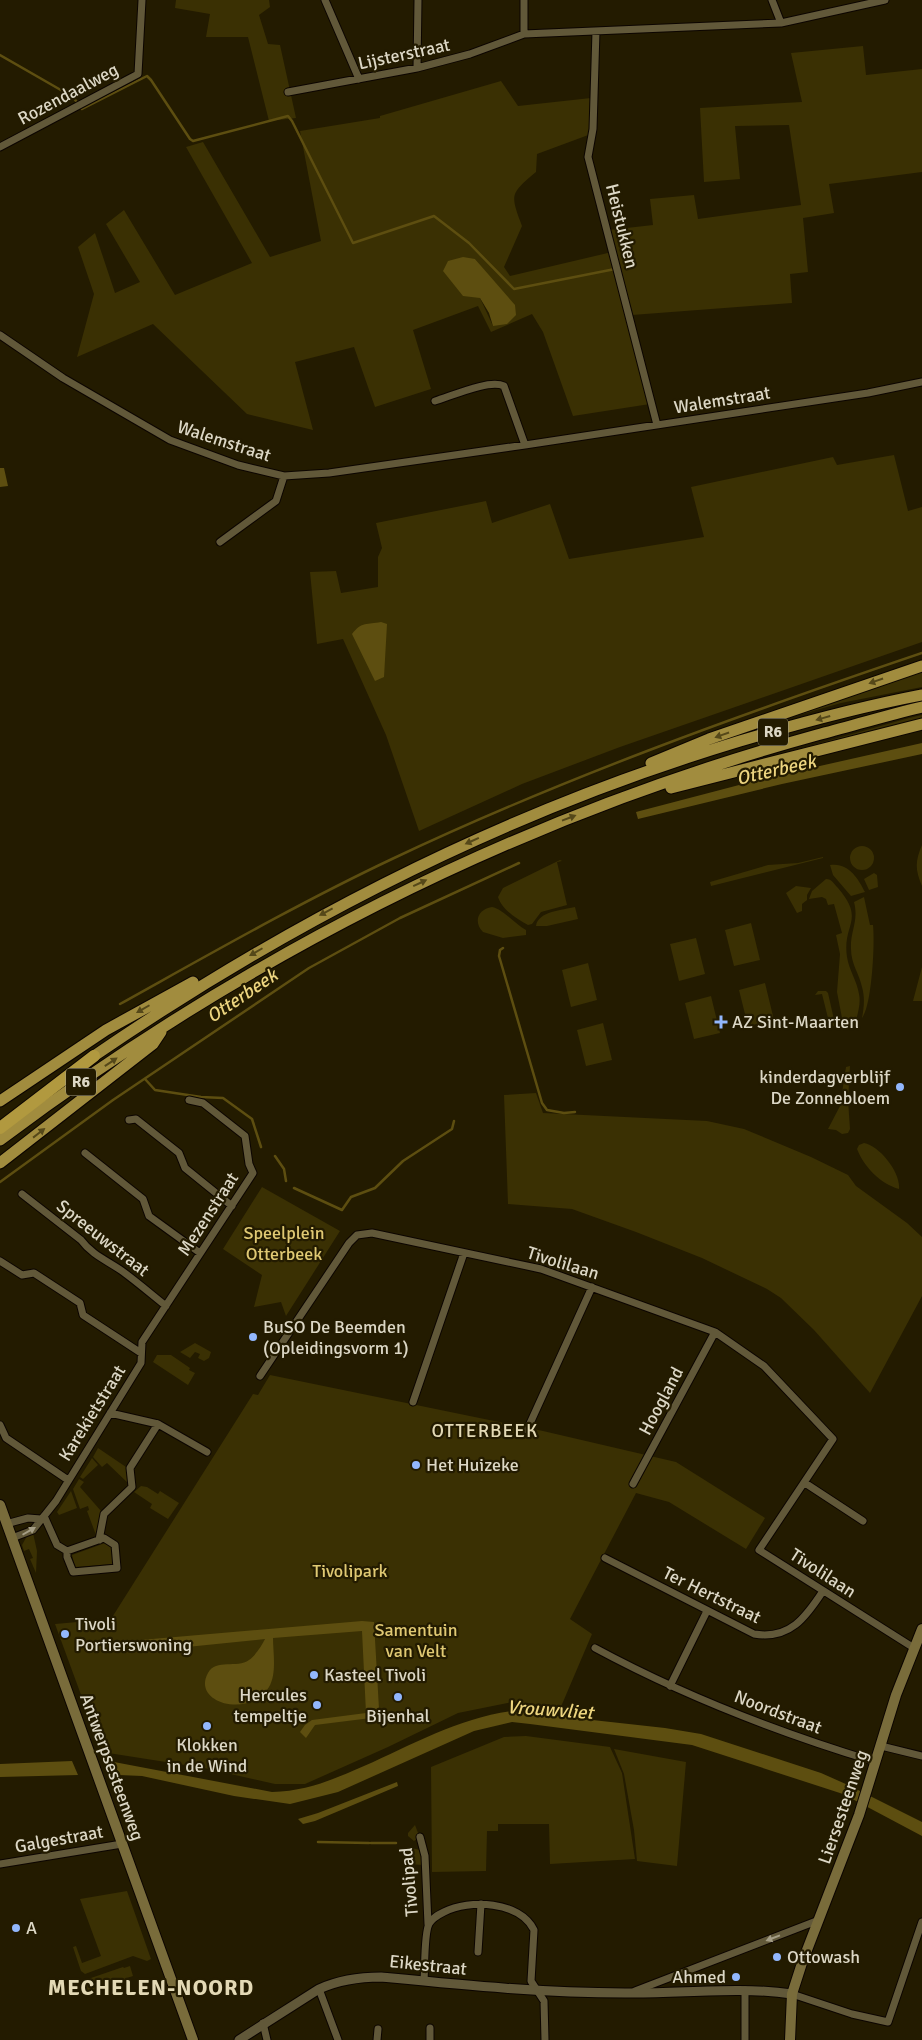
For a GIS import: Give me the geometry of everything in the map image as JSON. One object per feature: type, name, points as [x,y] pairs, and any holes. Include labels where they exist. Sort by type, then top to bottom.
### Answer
[{"type":"highway","points":[[627,779],[642,766],[710,739],[922,666]]},
{"type":"highway","name":"R6","points":[[0,1128],[94,1056],[218,974],[344,903],[435,857],[517,821],[702,753],[842,712],[922,695]]},
{"type":"highway","name":"R6","points":[[0,1140],[51,1102],[165,1027],[265,965],[376,904],[540,830],[633,793],[742,756],[922,707]]},
{"type":"highway","points":[[633,793],[644,795],[711,776],[922,724]]},
{"type":"highway","points":[[0,1100],[106,1030],[149,1005],[203,977],[218,974]]},
{"type":"highway","points":[[0,1163],[153,1044],[165,1027]]},
{"type":"main road","name":"Antwerpsesteenweg","points":[[0,1505],[193,2040]]},
{"type":"main road","name":"Liersesteenweg","points":[[790,2040],[792,1994],[860,1810],[896,1695],[922,1629]]},
{"type":"street","name":"Rozendaalweg","points":[[0,147],[138,74],[142,0]]},
{"type":"street","points":[[325,0],[359,79]]},
{"type":"street","points":[[417,68],[418,0]]},
{"type":"street","points":[[524,0],[524,34]]},
{"type":"street","points":[[772,0],[781,23]]},
{"type":"street","name":"Lijsterstraat","points":[[288,92],[417,68],[470,54],[524,34],[781,23],[885,0]]},
{"type":"street","name":"Heistukken","points":[[596,31],[594,129],[588,157],[657,425]]},
{"type":"street","name":"Walemstraat","points":[[0,334],[62,378],[170,440],[238,465],[284,476],[329,473],[525,446],[868,393],[922,382]]},
{"type":"street","points":[[435,401],[487,384],[504,386],[525,446]]},
{"type":"street","points":[[220,542],[276,501],[284,476]]},
{"type":"street","name":"Mezenstraat","points":[[141,1363],[142,1342],[253,1172],[249,1164],[245,1136],[203,1103],[189,1100]]},
{"type":"street","points":[[129,1120],[136,1119],[179,1152],[185,1168],[232,1206]]},
{"type":"street","points":[[85,1154],[143,1199],[149,1216],[200,1253]]},
{"type":"street","name":"Spreeuwstraat","points":[[22,1194],[81,1240],[86,1247],[120,1270],[166,1306]]},
{"type":"street","name":"Tivolilaan","points":[[260,1376],[349,1243],[357,1235],[372,1234],[540,1269],[715,1332],[764,1366],[833,1439],[759,1550],[914,1648]]},
{"type":"street","points":[[413,1402],[464,1253]]},
{"type":"street","points":[[0,1261],[22,1275],[34,1273],[80,1302],[84,1315],[141,1353]]},
{"type":"street","points":[[526,1430],[592,1287]]},
{"type":"street","name":"Hoogland","points":[[633,1484],[715,1332]]},
{"type":"street","name":"Karekietstraat","points":[[12,1538],[33,1530],[56,1501],[141,1363]]},
{"type":"street","points":[[110,1413],[158,1424],[207,1452]]},
{"type":"street","points":[[99,1540],[104,1514],[132,1487],[130,1468],[158,1424]]},
{"type":"street","name":"Karekietstraat","points":[[0,1425],[3,1434],[10,1441],[68,1480]]},
{"type":"street","points":[[805,1483],[863,1521]]},
{"type":"street","points":[[6,1524],[28,1518],[42,1517],[57,1545],[67,1551],[104,1538],[115,1545],[117,1568],[73,1572],[67,1557],[67,1551]]},
{"type":"street","name":"Ter Hertstraat","points":[[605,1558],[754,1634],[770,1635],[780,1633],[803,1619],[823,1591]]},
{"type":"street","points":[[670,1686],[707,1611]]},
{"type":"street","name":"Noordstraat","points":[[596,1648],[670,1686],[813,1742],[876,1762]]},
{"type":"street","points":[[881,1746],[922,1756]]},
{"type":"street","name":"Tivolipad","points":[[420,1838],[425,1856],[428,1924],[424,1981]]},
{"type":"street","name":"Galgestraat","points":[[0,1864],[122,1844]]},
{"type":"street","points":[[428,1924],[433,1918],[451,1909],[468,1904],[481,1904],[508,1910],[524,1919],[533,1927],[531,1981],[544,2001],[545,2040]]},
{"type":"street","points":[[478,1952],[481,1904]]},
{"type":"street","name":"Eikestraat","points":[[630,1993],[819,1920]]},
{"type":"street","points":[[792,1994],[852,2014],[888,2022],[922,1922]]},
{"type":"street","name":"Eikestraat","points":[[239,2040],[319,1989],[329,1984],[361,1977],[382,1977],[538,1992],[630,1993],[745,1990],[792,1994]]},
{"type":"street","points":[[319,1989],[338,2040]]},
{"type":"street","points":[[745,1990],[745,2040]]},
{"type":"street","points":[[263,2023],[267,2040]]},
{"type":"street","points":[[377,2040],[378,2028]]},
{"type":"street","points":[[430,2028],[430,2040]]},
{"type":"green space","points":[[176,0],[269,0],[270,7],[259,15],[268,44],[280,45],[296,118],[269,121],[248,37],[206,37],[210,14],[175,8]]},
{"type":"green space","points":[[863,46],[866,75],[922,69],[922,172],[829,184],[834,213],[803,218],[808,272],[790,274],[792,303],[632,315],[609,230],[653,225],[650,199],[694,195],[698,219],[801,205],[789,125],[735,126],[740,179],[704,182],[700,108],[802,102],[791,53]]},
{"type":"green space","points":[[501,81],[518,106],[591,98],[591,134],[537,154],[536,172],[517,190],[514,201],[522,226],[504,267],[510,276],[612,252],[650,404],[573,416],[543,332],[532,314],[491,332],[478,306],[413,330],[431,389],[375,407],[354,347],[295,362],[313,430],[247,414],[153,324],[77,357],[94,294],[78,247],[95,233],[115,293],[140,282],[106,224],[124,210],[175,295],[252,263],[186,147],[203,142],[270,257],[321,241],[300,131],[380,118],[380,116]],"holes":[[[475,259],[489,276],[493,326],[480,298]]]},
{"type":"green space","points":[[894,455],[908,511],[922,507],[922,642],[620,747],[522,784],[419,831],[386,735],[343,639],[317,644],[310,572],[336,571],[341,593],[378,587],[378,557],[382,548],[376,523],[486,501],[492,523],[550,504],[569,559],[704,537],[691,487],[833,457],[837,465]]},
{"type":"green space","points":[[922,672],[922,687],[841,703],[757,727]]},
{"type":"green space","points":[[922,715],[922,721],[749,763],[909,718]]},
{"type":"green space","points":[[922,845],[922,886],[917,866]]},
{"type":"green space","points":[[862,846],[867,847],[873,853],[873,863],[867,869],[862,870],[857,869],[851,863],[850,858],[851,853],[857,847]]},
{"type":"green space","points":[[823,857],[711,886],[710,882],[768,865],[798,863]]},
{"type":"green space","points":[[560,860],[562,861],[557,862],[567,905],[541,912],[532,924],[528,925],[506,910],[498,897],[503,888]]},
{"type":"green space","points":[[830,865],[842,866],[852,872],[865,892],[851,896],[833,875]]},
{"type":"green space","points":[[874,873],[877,875],[878,887],[869,890],[864,879]]},
{"type":"green space","points":[[826,879],[838,888],[851,908],[852,915],[846,946],[848,962],[860,997],[856,1021],[850,1022],[842,1018],[837,992],[840,954],[836,935],[842,933],[834,904],[828,905],[826,899],[822,897],[809,899],[812,891]]},
{"type":"green space","points":[[796,886],[811,888],[807,895],[807,900],[802,904],[802,911],[797,913],[786,893]]},
{"type":"green space","points":[[864,897],[870,925],[873,925],[874,945],[868,1001],[862,1018],[864,995],[852,959],[851,943],[856,915],[854,902]]},
{"type":"green space","points":[[492,907],[526,930],[526,935],[503,938],[483,932],[478,924],[478,916],[483,910]]},
{"type":"green space","points":[[575,907],[578,919],[547,926],[536,926],[541,917],[546,914]]},
{"type":"green space","points":[[751,923],[760,960],[734,966],[725,930]]},
{"type":"green space","points":[[696,938],[705,974],[679,981],[670,944]]},
{"type":"green space","points":[[588,963],[597,1000],[571,1007],[562,970]]},
{"type":"green space","points":[[922,967],[922,1001],[913,1001]]},
{"type":"green space","points":[[765,983],[774,1020],[748,1026],[739,990]]},
{"type":"green space","points":[[818,991],[826,991],[828,993],[834,1026],[826,1026],[822,1020],[828,1018],[822,994],[815,995]]},
{"type":"green space","points":[[711,996],[720,1033],[694,1039],[685,1003]]},
{"type":"green space","points":[[603,1023],[612,1060],[586,1066],[577,1030]]},
{"type":"green space","points":[[850,1066],[848,1100],[850,1129],[848,1133],[842,1134],[836,1130],[828,1129],[840,1106],[846,1067]]},
{"type":"green space","points":[[536,1093],[543,1113],[707,1121],[744,1129],[848,1175],[856,1186],[907,1223],[922,1237],[922,1296],[870,1393],[814,1330],[781,1298],[767,1289],[702,1258],[572,1209],[508,1204],[504,1095]]},
{"type":"green space","points":[[864,1143],[876,1149],[888,1161],[897,1175],[899,1189],[880,1179],[864,1162],[857,1149],[859,1145]]},
{"type":"green space","name":"Speelplein Otterbeek","points":[[262,1187],[340,1231],[286,1316],[281,1302],[254,1307],[262,1275],[223,1249]]},
{"type":"green space","points":[[195,1343],[211,1352],[209,1358],[204,1361],[198,1358],[200,1354],[195,1352],[190,1358],[180,1352]]},
{"type":"green space","points":[[157,1355],[171,1355],[190,1368],[189,1370],[195,1373],[188,1385],[153,1362]]},
{"type":"green space","name":"Tivolipark","points":[[270,1375],[543,1431],[676,1462],[765,1518],[746,1549],[669,1502],[636,1493],[570,1619],[592,1634],[560,1709],[512,1702],[458,1713],[305,1784],[275,1784],[204,1768],[102,1752],[55,1624],[111,1619],[253,1394],[258,1395]]},
{"type":"green space","points":[[98,1448],[126,1467],[129,1484],[107,1463],[102,1467],[93,1457]]},
{"type":"green space","points":[[92,1458],[98,1465],[83,1479],[80,1477]]},
{"type":"green space","points":[[79,1479],[84,1482],[80,1487],[101,1511],[96,1535],[87,1511],[89,1510],[88,1506],[80,1509],[73,1489]]},
{"type":"green space","points":[[141,1486],[147,1487],[158,1494],[160,1491],[179,1503],[168,1519],[150,1508],[152,1504],[134,1492]]},
{"type":"green space","points":[[71,1491],[77,1508],[59,1515],[57,1512]]},
{"type":"green space","points":[[33,1533],[37,1551],[36,1573],[30,1559],[33,1558],[29,1549],[24,1551],[22,1545],[27,1536]]},
{"type":"green space","points":[[105,1543],[111,1547],[113,1564],[75,1567],[72,1555]]},
{"type":"green space","points":[[526,1736],[610,1747],[622,1773],[635,1859],[550,1864],[549,1824],[498,1824],[498,1831],[487,1831],[486,1871],[432,1872],[431,1767],[504,1737]]},
{"type":"green space","points":[[614,1749],[686,1762],[677,1866],[637,1861],[634,1830],[624,1774]]},
{"type":"green space","points":[[415,1825],[418,1833],[417,1839],[414,1841],[408,1836],[408,1833]]},
{"type":"green space","points":[[412,1848],[420,1850],[423,1865],[408,1864],[408,1852]]},
{"type":"green space","points":[[127,1891],[151,1959],[147,1961],[133,1956],[85,1974],[81,1971],[73,1947],[76,1946],[82,1963],[101,1956],[80,1899]]},
{"type":"green space","points":[[130,1966],[133,1976],[127,1978],[127,1980],[86,1992],[83,1983],[88,1981],[88,1979]]},
{"type":"shaded area","points":[[463,257],[475,259],[515,305],[516,315],[507,324],[493,326],[489,313],[480,298],[463,296],[443,271],[448,261]]},
{"type":"shaded area","points":[[0,468],[4,468],[8,486],[0,487]]},
{"type":"shaded area","points":[[381,622],[387,624],[384,677],[375,681],[352,634],[362,625]]},
{"type":"shaded area","points":[[922,743],[922,754],[782,784],[638,819],[636,812],[762,779]]},
{"type":"shaded area","points":[[362,1621],[374,1622],[379,1709],[376,1715],[371,1718],[315,1725],[306,1738],[300,1732],[312,1720],[366,1713],[362,1631],[273,1638],[274,1669],[269,1687],[260,1697],[249,1703],[237,1705],[215,1699],[208,1692],[205,1684],[208,1673],[216,1666],[244,1663],[256,1653],[265,1639],[187,1647],[84,1650],[83,1645]]},
{"type":"shaded area","points":[[511,1711],[665,1728],[701,1734],[821,1773],[848,1785],[922,1822],[922,1836],[843,1794],[692,1745],[512,1722],[474,1731],[338,1792],[290,1804],[234,1796],[142,1776],[119,1775],[114,1762],[272,1792],[285,1791],[308,1787],[330,1780],[454,1726]]},
{"type":"shaded area","points":[[72,1761],[78,1775],[0,1777],[0,1764]]},
{"type":"shaded area","points":[[397,1782],[398,1786],[315,1821],[303,1824],[298,1819],[318,1813]]},
{"type":"waterway","points":[[0,55],[73,97],[82,109],[147,76],[193,141],[288,116],[353,243],[434,216],[469,243],[514,289],[615,269]]},
{"type":"waterway","points":[[120,1004],[323,893],[456,829],[654,748],[922,653]]},
{"type":"waterway","name":"Otterbeek","points":[[0,1182],[113,1100],[309,968],[400,918],[519,863]]},
{"type":"waterway","points":[[503,948],[500,950],[499,956],[542,1103],[547,1110],[564,1113],[575,1112]]},
{"type":"waterway","points":[[145,1079],[155,1090],[201,1097],[223,1098],[252,1119],[261,1147]]},
{"type":"waterway","points":[[294,1188],[342,1210],[351,1197],[375,1188],[403,1161],[452,1129],[454,1121]]},
{"type":"waterway","points":[[275,1156],[284,1169],[286,1181]]},
{"type":"waterway","points":[[318,1842],[369,1843]]},
{"type":"waterway","points":[[371,1843],[396,1843]]},
{"type":"place","name":"AZ Sint-Maarten","points":[[721,1022]]},
{"type":"place","name":"kinderdagverblijf De Zonnebloem","points":[[900,1087]]},
{"type":"place","name":"BuSO De Beemden (Opleidingsvorm 1)","points":[[253,1337]]},
{"type":"place","name":"Het Huizeke","points":[[416,1465]]},
{"type":"place","name":"Tivoli Portierswoning","points":[[65,1634]]},
{"type":"place","name":"Kasteel Tivoli","points":[[314,1675]]},
{"type":"place","name":"Bijenhal","points":[[398,1697]]},
{"type":"place","name":"Hercules tempeltje","points":[[317,1705]]},
{"type":"place","name":"Klokken in de Wind","points":[[207,1726]]},
{"type":"place","name":"A","points":[[16,1928]]},
{"type":"place","name":"Ottowash","points":[[777,1957]]},
{"type":"place","name":"Ahmed","points":[[736,1977]]},
{"type":"district","name":"OTTERBEEK","points":[[485,1431]]},
{"type":"district","name":"MECHELEN-NOORD","points":[[151,1987]]},
{"type":"park label","name":"Samentuin van Velt","points":[[416,1640]]},
{"type":"water label","name":"Vrouwvliet","points":[[550,1710]]}]
